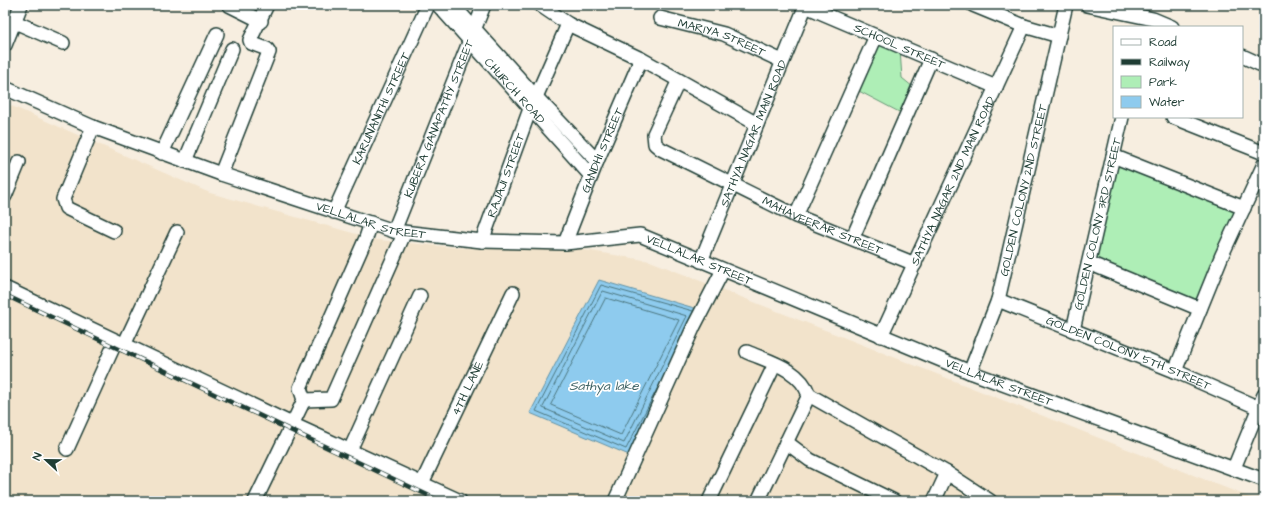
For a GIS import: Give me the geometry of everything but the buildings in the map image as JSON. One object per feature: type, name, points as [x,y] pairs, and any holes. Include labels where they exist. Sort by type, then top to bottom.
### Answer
[{"type":"street","points":[[5,45],[21,5]]},
{"type":"street","points":[[228,5],[260,21]]},
{"type":"street","points":[[221,174],[269,52],[268,50],[250,41],[267,5]]},
{"type":"street","name":"KARUNANITHI STREET","points":[[334,212],[428,5]]},
{"type":"street","name":"CHURCH ROAD","points":[[438,5],[470,42],[533,103],[597,161]]},
{"type":"street","name":"CHURCH ROAD","points":[[453,5],[475,29],[591,176]]},
{"type":"street","name":"KUBERA GANAPATHY STREET","points":[[304,400],[331,399],[399,232],[484,5]]},
{"type":"street","name":"SCHOOL STREET","points":[[804,5],[996,87]]},
{"type":"street","name":"SATHYA NAGAR MAIN ROAD","points":[[701,261],[804,5]]},
{"type":"street","points":[[973,5],[993,9],[1024,26],[1059,36]]},
{"type":"street","name":"GOLDEN COLONY 2ND STREET","points":[[970,372],[998,300],[1066,5]]},
{"type":"street","points":[[1087,5],[1143,22],[1152,19],[1170,26]]},
{"type":"street","points":[[545,7],[568,24],[641,59],[678,82],[756,124]]},
{"type":"street","name":"MARIYA STREET","points":[[660,18],[724,34],[782,61]]},
{"type":"street","points":[[15,22],[63,43]]},
{"type":"street","name":"RAJAJI STREET","points":[[482,242],[533,103],[568,24]]},
{"type":"street","name":"SATHYA NAGAR 2ND MAIN ROAD","points":[[881,336],[1024,26]]},
{"type":"street","points":[[162,153],[217,34]]},
{"type":"street","points":[[796,216],[876,36]]},
{"type":"street","points":[[185,161],[232,49]]},
{"type":"street","points":[[1243,56],[1264,66]]},
{"type":"street","name":"GANDHI STREET","points":[[565,243],[597,161],[641,59]]},
{"type":"street","points":[[853,237],[931,59]]},
{"type":"street","name":"MAHAVEERAR STREET","points":[[678,82],[654,134],[655,144],[661,149],[796,216],[853,237],[915,264]]},
{"type":"street","name":"VELLALAR STREET","points":[[5,88],[93,127],[162,153],[334,212],[399,232],[482,242],[565,243],[640,236],[970,372],[1264,480]]},
{"type":"street","name":"GOLDEN COLONY 3RD STREET","points":[[1073,330],[1122,118]]},
{"type":"street","points":[[1176,118],[1264,153]]},
{"type":"street","points":[[93,127],[63,199],[63,204],[66,208],[114,231]]},
{"type":"street","points":[[1113,156],[1244,208]]},
{"type":"street","points":[[5,196],[19,162]]},
{"type":"street","points":[[1175,371],[1264,164]]},
{"type":"street","points":[[255,501],[304,400],[300,388],[366,238],[371,223]]},
{"type":"street","points":[[66,449],[177,232]]},
{"type":"street","points":[[1089,263],[1200,310]]},
{"type":"street","points":[[615,501],[694,326],[723,270]]},
{"type":"street","name":"4TH LANE","points":[[422,483],[513,293]]},
{"type":"street","points":[[7,294],[120,343],[460,501]]},
{"type":"street","points":[[350,450],[420,296]]},
{"type":"street","name":"GOLDEN COLONY 5TH STREET","points":[[998,300],[1175,371],[1259,408]]},
{"type":"street","points":[[747,352],[796,375],[805,384],[809,395],[947,472],[990,501]]},
{"type":"street","points":[[709,501],[775,364]]},
{"type":"street","points":[[758,501],[809,395]]},
{"type":"street","points":[[1234,468],[1264,395]]},
{"type":"street","points":[[786,442],[810,460],[894,501]]},
{"type":"street","points":[[934,501],[947,472]]},
{"type":"shaded area","points":[[5,103],[210,193],[378,240],[460,248],[579,249],[650,261],[1259,501],[5,501]]},
{"type":"green space","points":[[879,41],[900,50],[902,78],[913,87],[908,94],[910,99],[903,114],[857,90]]},
{"type":"green space","points":[[1118,161],[1237,208],[1191,312],[1093,262]]},
{"type":"water","name":"Sathya lake","points":[[599,280],[701,310],[629,455],[530,413]]},
{"type":"railway","points":[[5,295],[440,501]]}]
